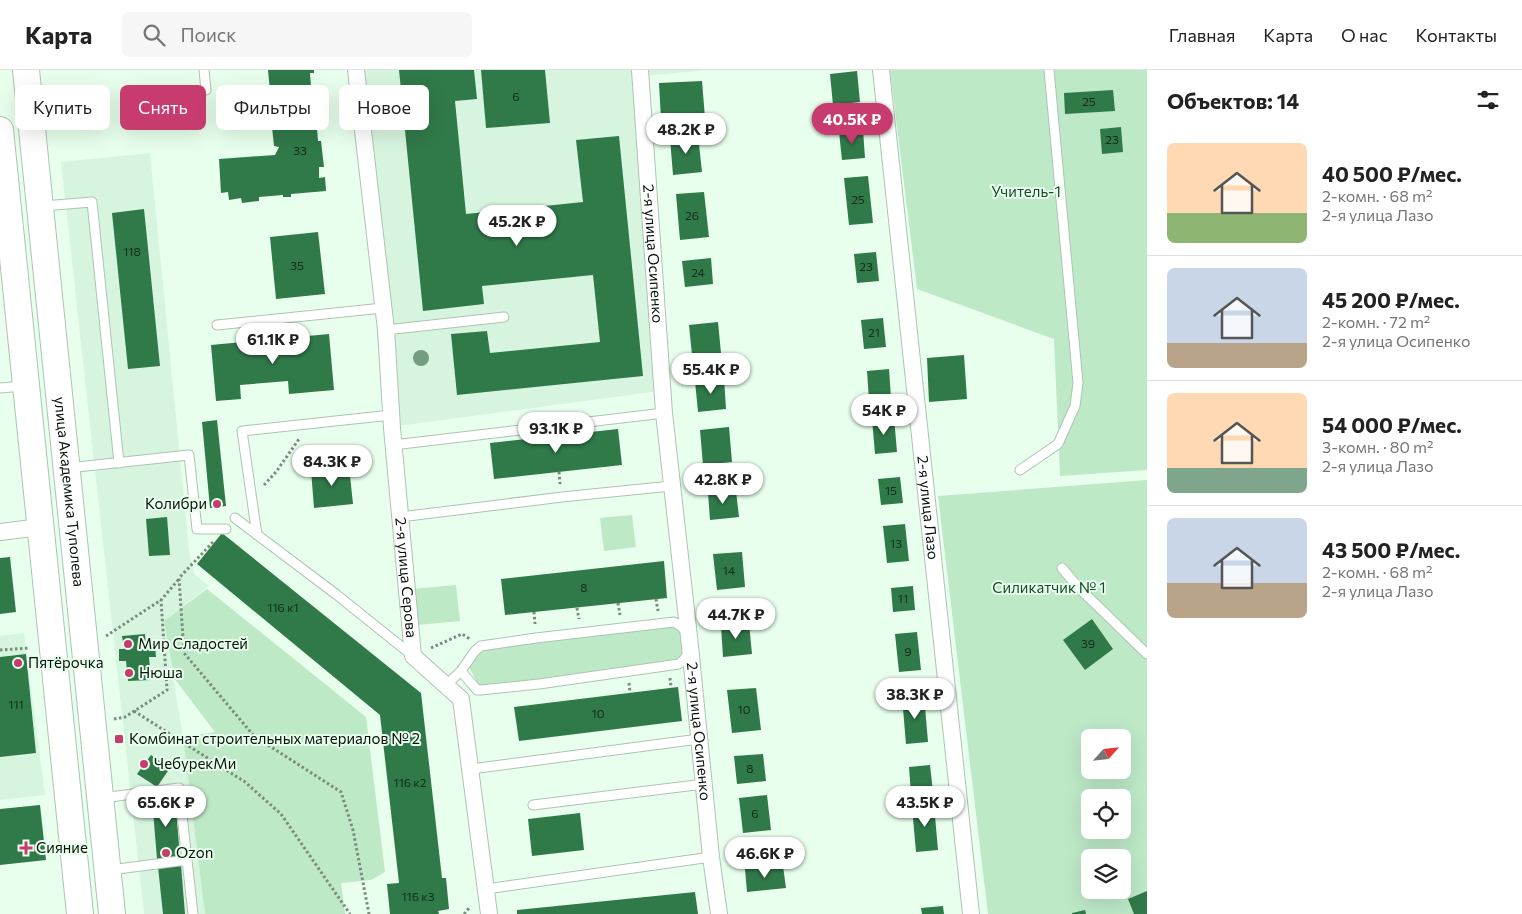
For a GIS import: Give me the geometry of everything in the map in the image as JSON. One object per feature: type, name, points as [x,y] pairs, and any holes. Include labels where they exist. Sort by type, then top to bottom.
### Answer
[{"type":"main road","name":"улица Академика Туполева","points":[[26,70],[112,914]]},
{"type":"main road","points":[[0,130],[76,913]]},
{"type":"street","name":"2-я улица Серова","points":[[356,70],[386,330],[393,444],[413,656],[461,699],[489,914]]},
{"type":"street","name":"2-я улица Осипенко","points":[[640,70],[664,413],[711,857],[719,914]]},
{"type":"street","name":"2-я улица Лазо","points":[[881,70],[971,914]]},
{"type":"street","points":[[0,532],[40,527]]},
{"type":"lane","points":[[204,70],[206,85]]},
{"type":"lane","points":[[1020,470],[1058,444],[1075,406],[1078,383],[1049,70]]},
{"type":"lane","points":[[40,206],[92,202],[118,463]]},
{"type":"lane","points":[[217,325],[383,308]]},
{"type":"lane","points":[[386,330],[504,318]]},
{"type":"lane","points":[[0,388],[26,385]]},
{"type":"lane","points":[[393,444],[664,413]]},
{"type":"lane","points":[[258,535],[242,431],[391,415]]},
{"type":"lane","points":[[67,469],[188,455],[197,529],[226,529]]},
{"type":"lane","points":[[400,518],[562,497],[671,486]]},
{"type":"lane","points":[[236,518],[413,656]]},
{"type":"lane","points":[[1062,568],[1077,586],[1147,654]]},
{"type":"lane","points":[[446,685],[461,671],[481,646],[674,622],[683,627],[690,646],[686,659],[679,664],[496,689],[477,690],[461,671]]},
{"type":"lane","points":[[471,769],[699,739]]},
{"type":"lane","points":[[533,805],[704,784]]},
{"type":"lane","points":[[100,798],[179,788],[192,914]]},
{"type":"lane","points":[[486,889],[711,857]]},
{"type":"lane","points":[[108,870],[187,860]]},
{"type":"path","points":[[252,499],[276,472],[298,439],[308,438]]},
{"type":"path","points":[[226,529],[179,578],[184,653],[254,736],[341,792],[353,830],[369,914]]},
{"type":"path","points":[[114,719],[125,717],[167,690],[161,600]]},
{"type":"path","points":[[413,656],[462,634],[481,646]]},
{"type":"path","points":[[134,711],[245,782],[281,814],[350,914]]},
{"type":"shaded area","points":[[363,70],[633,70],[660,391],[398,426],[369,130],[429,130],[429,85],[364,85]]},
{"type":"shaded area","points":[[644,70],[707,70],[644,76]]},
{"type":"shaded area","points":[[150,153],[189,549],[194,574],[209,586],[164,621],[183,737],[205,914],[144,914],[61,162]]},
{"type":"shaded area","points":[[24,633],[45,795],[0,800],[0,636]]},
{"type":"green space","name":"Учитель-1","points":[[890,70],[1147,70],[1147,470],[1060,476],[1054,339],[917,289]]},
{"type":"green space","name":"Силикатчик № 1","points":[[1147,480],[1147,914],[988,914],[938,496]]},
{"type":"green space","points":[[632,515],[636,547],[604,551],[600,518]]},
{"type":"green space","points":[[456,585],[460,621],[417,625],[413,589]]},
{"type":"green space","points":[[207,589],[366,717],[385,872],[371,880],[341,883],[345,914],[205,914],[183,737],[215,732],[174,678],[164,621]]},
{"type":"green space","points":[[674,622],[684,631],[683,660],[481,690],[469,667],[481,646]]},
{"type":"building","points":[[268,70],[314,70],[314,73],[310,73],[311,85],[269,85]]},
{"type":"building","points":[[399,70],[474,70],[477,99],[455,101],[466,214],[583,202],[576,140],[619,136],[643,376],[457,395],[451,334],[487,331],[490,353],[600,342],[593,275],[482,286],[484,304],[423,311],[405,130],[429,130],[429,85],[400,85]]},
{"type":"building","points":[[481,70],[545,70],[550,123],[486,128]]},
{"type":"building","points":[[857,71],[860,102],[833,105],[830,74]]},
{"type":"building","points":[[702,81],[705,118],[661,119],[659,83]]},
{"type":"building","points":[[1113,90],[1115,111],[1065,114],[1064,93]]},
{"type":"building","points":[[1121,127],[1123,152],[1102,154],[1100,129]]},
{"type":"building","points":[[272,130],[317,130],[318,141],[321,141],[324,167],[319,167],[319,178],[325,177],[326,191],[291,194],[291,197],[283,197],[283,195],[259,197],[259,201],[242,203],[241,198],[229,200],[228,192],[221,193],[219,159],[275,155],[279,147],[274,146]]},
{"type":"building","points":[[863,130],[865,158],[842,160],[839,132]]},
{"type":"building","points":[[698,135],[702,172],[673,175],[670,138]]},
{"type":"building","points":[[868,176],[873,223],[849,225],[844,178]]},
{"type":"building","points":[[704,192],[709,237],[680,240],[676,194]]},
{"type":"building","points":[[144,209],[160,366],[128,369],[112,213]]},
{"type":"building","points":[[318,232],[325,294],[276,299],[270,237]]},
{"type":"building","points":[[876,252],[879,281],[857,283],[854,254]]},
{"type":"building","points":[[711,258],[713,284],[685,287],[682,261]]},
{"type":"building","points":[[883,318],[886,347],[864,349],[861,320]]},
{"type":"building","points":[[718,322],[721,353],[692,355],[689,325]]},
{"type":"building","points":[[329,334],[334,390],[289,394],[288,381],[240,385],[241,399],[216,401],[211,345]]},
{"type":"building","points":[[964,355],[967,399],[929,402],[927,358]]},
{"type":"building","points":[[889,369],[891,398],[869,400],[867,371]]},
{"type":"building","points":[[724,378],[726,409],[698,412],[695,381]]},
{"type":"building","points":[[894,417],[897,452],[875,454],[872,419]]},
{"type":"building","points":[[217,420],[226,506],[210,508],[202,422]]},
{"type":"building","points":[[729,427],[732,462],[703,465],[700,430]]},
{"type":"building","points":[[618,429],[622,465],[494,479],[490,443]]},
{"type":"building","points":[[350,447],[351,462],[324,465],[323,449]]},
{"type":"building","points":[[349,466],[353,504],[314,508],[311,470]]},
{"type":"building","points":[[900,477],[903,503],[881,505],[878,479]]},
{"type":"building","points":[[736,491],[739,517],[710,520],[708,493]]},
{"type":"building","points":[[167,517],[170,555],[149,556],[146,519]]},
{"type":"building","points":[[905,524],[909,561],[887,563],[883,526]]},
{"type":"building","points":[[222,533],[421,693],[442,878],[446,878],[449,909],[438,911],[439,914],[390,914],[387,884],[399,883],[380,715],[197,564]]},
{"type":"building","points":[[742,552],[745,587],[717,590],[713,554]]},
{"type":"building","points":[[10,557],[16,612],[0,614],[0,558]]},
{"type":"building","points":[[664,561],[667,598],[505,615],[501,579]]},
{"type":"building","points":[[913,586],[915,610],[893,612],[891,588]]},
{"type":"building","points":[[1092,619],[1113,649],[1085,670],[1063,640]]},
{"type":"building","points":[[749,624],[752,654],[723,657],[721,626]]},
{"type":"building","points":[[917,632],[921,670],[899,672],[895,634]]},
{"type":"building","points":[[145,634],[146,646],[155,645],[156,657],[149,657],[151,680],[128,681],[126,661],[119,661],[119,649],[124,649],[122,636]]},
{"type":"building","points":[[26,654],[36,753],[0,757],[0,657]]},
{"type":"building","points":[[678,687],[682,721],[519,741],[514,707]]},
{"type":"building","points":[[756,688],[761,730],[732,733],[727,690]]},
{"type":"building","points":[[924,695],[928,742],[906,744],[902,697]]},
{"type":"building","points":[[763,754],[766,781],[737,784],[734,756]]},
{"type":"building","points":[[151,755],[170,768],[157,787],[137,774]]},
{"type":"building","points":[[930,765],[933,792],[911,794],[909,767]]},
{"type":"building","points":[[767,795],[771,830],[743,833],[739,798]]},
{"type":"building","points":[[175,797],[180,857],[157,859],[152,799]]},
{"type":"building","points":[[40,805],[46,860],[0,865],[0,809]]},
{"type":"building","points":[[934,805],[938,850],[916,852],[912,807]]},
{"type":"building","points":[[580,813],[584,850],[532,856],[528,819]]},
{"type":"building","points":[[181,865],[185,914],[163,914],[158,867]]},
{"type":"building","points":[[783,866],[786,888],[747,892],[745,869]]},
{"type":"building","points":[[1147,891],[1147,914],[1134,914],[1128,899]]},
{"type":"building","points":[[695,892],[698,914],[517,914],[517,910]]},
{"type":"building","points":[[943,906],[944,914],[922,914],[921,908]]},
{"type":"building","points":[[1085,910],[1086,914],[1072,914],[1072,913]]},
{"type":"place","name":"Колибри","points":[[217,504]]},
{"type":"place","name":"Мир Сладостей","points":[[128,644]]},
{"type":"place","name":"Пятёрочка","points":[[18,663]]},
{"type":"place","name":"Нюша","points":[[129,673]]},
{"type":"place","name":"Комбинат строительных материалов № 2","points":[[119,739]]},
{"type":"place","name":"ЧебурекМи","points":[[144,764]]},
{"type":"place","name":"Сияние","points":[[26,848]]},
{"type":"place","name":"Ozon","points":[[166,853]]}]
